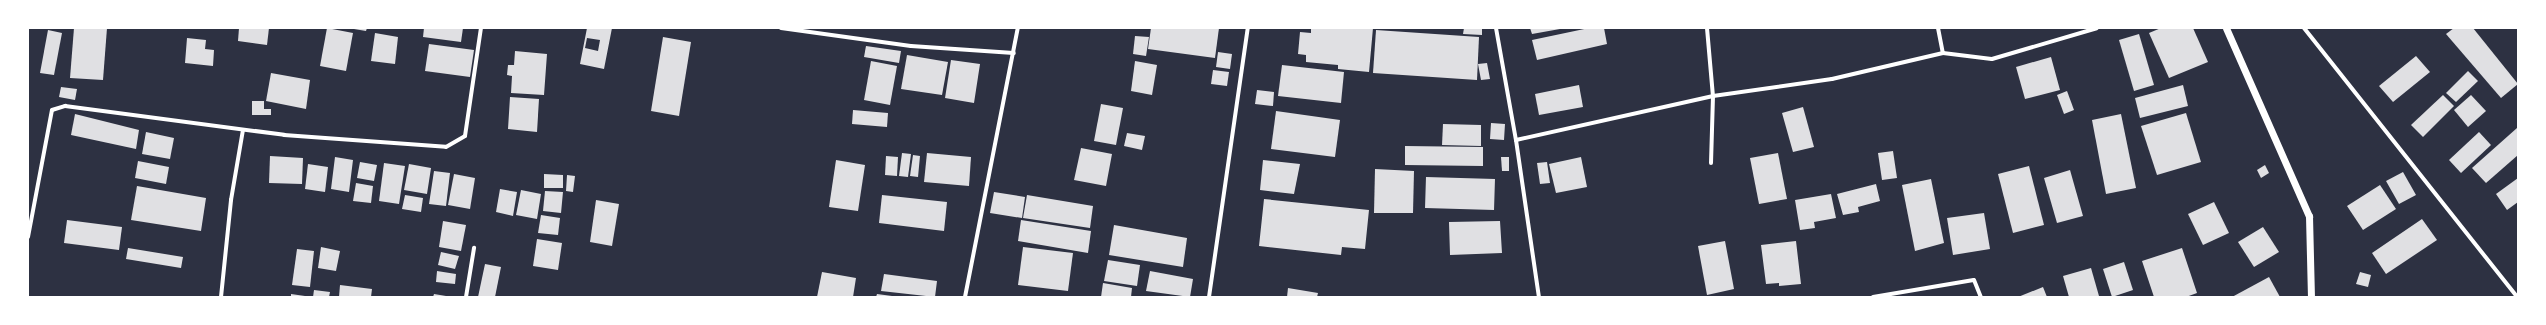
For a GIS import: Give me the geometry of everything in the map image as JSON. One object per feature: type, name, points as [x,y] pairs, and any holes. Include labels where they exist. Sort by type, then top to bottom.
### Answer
[{"type":"street","points":[[28,237],[52,110],[65,106],[243,130],[446,148],[465,136],[481,28]]},
{"type":"street","points":[[781,28],[911,46],[1014,53]]},
{"type":"street","points":[[965,297],[1018,28]]},
{"type":"street","points":[[1209,297],[1248,28]]},
{"type":"street","points":[[1496,28],[1516,140],[1539,297]]},
{"type":"street","points":[[1707,28],[1713,96],[1711,163]]},
{"type":"street","points":[[1938,28],[1943,53]]},
{"type":"street","points":[[1516,140],[1713,96],[1832,79],[1943,53],[1992,60],[2097,28]]},
{"type":"street","points":[[2226,28],[2310,216],[2311,297]]},
{"type":"street","points":[[2304,28],[2517,297]]},
{"type":"street","points":[[221,297],[231,200],[243,130]]},
{"type":"street","points":[[466,297],[474,248]]},
{"type":"street","points":[[1873,297],[1974,280],[1981,297]]},
{"type":"building","points":[[74,28],[107,28],[103,80],[70,78]]},
{"type":"building","points":[[239,28],[269,28],[267,45],[238,41]]},
{"type":"building","points":[[327,28],[353,33],[346,71],[320,66]]},
{"type":"building","points":[[348,28],[367,28],[366,31]]},
{"type":"building","points":[[424,28],[463,28],[461,42],[423,37]]},
{"type":"building","points":[[587,28],[612,28],[604,69],[580,64]],"holes":[[[587,38],[600,40],[598,51],[585,48]]]},
{"type":"building","points":[[1151,28],[1219,28],[1215,58],[1148,49]]},
{"type":"building","points":[[1311,28],[1373,28],[1369,72],[1338,69],[1338,65],[1306,62],[1306,55],[1298,54],[1300,32],[1311,33]]},
{"type":"building","points":[[1464,28],[1482,28],[1482,35],[1463,34]]},
{"type":"building","points":[[1530,28],[1559,28],[1560,29],[1532,34]]},
{"type":"building","points":[[1589,28],[1604,28],[1607,44],[1537,60],[1532,40]]},
{"type":"building","points":[[2161,28],[2193,28],[2208,62],[2169,78],[2149,33]]},
{"type":"building","points":[[2454,28],[2473,28],[2518,84],[2501,98],[2446,34]]},
{"type":"building","points":[[48,30],[62,33],[54,75],[40,73]]},
{"type":"building","points":[[1376,30],[1479,37],[1477,80],[1373,73]]},
{"type":"building","points":[[375,33],[398,37],[395,64],[371,61]]},
{"type":"building","points":[[2139,34],[2154,85],[2134,91],[2119,40]]},
{"type":"building","points":[[1135,36],[1149,37],[1146,56],[1133,54]]},
{"type":"building","points":[[663,37],[691,42],[679,116],[651,111]]},
{"type":"building","points":[[187,38],[206,40],[205,49],[214,50],[213,66],[185,63]]},
{"type":"building","points":[[429,44],[474,50],[470,77],[425,71]]},
{"type":"building","points":[[866,46],[901,51],[899,63],[864,57]]},
{"type":"building","points":[[515,51],[547,54],[544,95],[511,93],[512,76],[507,75],[508,65],[514,65]]},
{"type":"building","points":[[1218,52],[1232,54],[1230,69],[1216,67]]},
{"type":"building","points":[[907,55],[948,62],[942,95],[901,89]]},
{"type":"building","points":[[2416,56],[2430,72],[2393,102],[2379,86]]},
{"type":"building","points":[[2051,57],[2060,90],[2025,99],[2016,67]]},
{"type":"building","points":[[951,60],[980,64],[974,103],[945,98]]},
{"type":"building","points":[[871,61],[897,66],[890,105],[864,100]]},
{"type":"building","points":[[1135,61],[1157,65],[1152,95],[1131,91]]},
{"type":"building","points":[[1487,63],[1490,79],[1481,80],[1478,64]]},
{"type":"building","points":[[1282,65],[1344,72],[1341,103],[1278,96]]},
{"type":"building","points":[[1213,70],[1229,72],[1227,86],[1211,84]]},
{"type":"building","points":[[2468,71],[2478,81],[2456,102],[2446,93]]},
{"type":"building","points":[[271,73],[310,80],[306,109],[266,101]]},
{"type":"building","points":[[1579,85],[1583,107],[1539,115],[1535,94]]},
{"type":"building","points":[[2183,85],[2188,106],[2140,118],[2135,98]]},
{"type":"building","points":[[61,87],[77,89],[75,100],[59,97]]},
{"type":"building","points":[[1257,90],[1274,92],[1273,106],[1255,104]]},
{"type":"building","points":[[2067,91],[2074,110],[2064,114],[2057,95]]},
{"type":"building","points":[[2443,95],[2454,106],[2423,137],[2411,125]]},
{"type":"building","points":[[2471,95],[2486,111],[2468,127],[2454,110]]},
{"type":"building","points":[[510,97],[539,99],[537,132],[508,129]]},
{"type":"building","points":[[252,101],[264,101],[264,109],[271,109],[271,115],[252,115]]},
{"type":"building","points":[[1101,104],[1123,108],[1116,145],[1094,141]]},
{"type":"building","points":[[1803,107],[1814,147],[1793,152],[1782,113]]},
{"type":"building","points":[[853,110],[888,113],[887,127],[852,124]]},
{"type":"building","points":[[1276,111],[1340,120],[1335,157],[1271,149]]},
{"type":"building","points":[[2186,113],[2201,162],[2157,175],[2141,126]]},
{"type":"building","points":[[75,114],[139,130],[136,149],[71,135]]},
{"type":"building","points":[[2121,114],[2136,188],[2106,194],[2092,120]]},
{"type":"building","points":[[1491,123],[1505,124],[1504,140],[1490,139]]},
{"type":"building","points":[[1443,124],[1481,125],[1481,146],[1442,145]]},
{"type":"building","points":[[2517,128],[2518,155],[2486,183],[2472,168]]},
{"type":"building","points":[[146,132],[174,138],[170,159],[142,154]]},
{"type":"building","points":[[2479,132],[2491,145],[2461,173],[2449,160]]},
{"type":"building","points":[[1127,133],[1145,136],[1142,150],[1124,146]]},
{"type":"building","points":[[1405,146],[1483,147],[1483,166],[1405,165]]},
{"type":"building","points":[[1081,148],[1112,154],[1106,186],[1074,180]]},
{"type":"building","points":[[1893,151],[1897,178],[1882,180],[1878,153]]},
{"type":"building","points":[[902,153],[911,154],[908,177],[899,176]]},
{"type":"building","points":[[927,153],[971,157],[969,186],[924,182]]},
{"type":"building","points":[[1778,153],[1787,199],[1759,204],[1750,158]]},
{"type":"building","points":[[913,155],[920,156],[918,177],[910,176]]},
{"type":"building","points":[[270,156],[303,158],[302,184],[269,183]]},
{"type":"building","points":[[886,156],[898,157],[897,176],[885,175]]},
{"type":"building","points":[[335,157],[353,160],[349,192],[331,189]]},
{"type":"building","points":[[1501,157],[1509,157],[1509,171],[1502,171]]},
{"type":"building","points":[[1581,157],[1587,187],[1556,193],[1549,164]]},
{"type":"building","points":[[836,160],[865,165],[858,211],[829,207]]},
{"type":"building","points":[[1263,160],[1300,164],[1294,194],[1260,190]]},
{"type":"building","points":[[138,161],[169,167],[166,184],[135,178]]},
{"type":"building","points":[[360,162],[377,165],[374,181],[357,178]]},
{"type":"building","points":[[1547,162],[1550,183],[1540,184],[1537,163]]},
{"type":"building","points":[[384,163],[405,166],[399,204],[379,201]]},
{"type":"building","points":[[308,164],[328,167],[325,192],[305,189]]},
{"type":"building","points":[[409,164],[431,168],[427,194],[404,190]]},
{"type":"building","points":[[2265,165],[2269,173],[2261,178],[2257,170]]},
{"type":"building","points":[[2029,166],[2044,225],[2013,233],[1998,174]]},
{"type":"building","points":[[1375,169],[1414,171],[1413,213],[1374,213]]},
{"type":"building","points":[[2070,170],[2083,216],[2057,223],[2044,178]]},
{"type":"building","points":[[434,171],[450,173],[446,206],[429,204]]},
{"type":"building","points":[[2403,172],[2416,195],[2399,204],[2386,181]]},
{"type":"building","points":[[454,174],[475,178],[470,209],[448,205]]},
{"type":"building","points":[[544,174],[563,175],[563,188],[544,188]]},
{"type":"building","points":[[567,175],[575,176],[573,192],[566,191]]},
{"type":"building","points":[[1426,177],[1495,179],[1494,210],[1425,208]]},
{"type":"building","points":[[2518,178],[2518,202],[2507,210],[2496,194]]},
{"type":"building","points":[[1931,179],[1944,243],[1915,251],[1902,185]]},
{"type":"building","points":[[356,183],[373,186],[371,203],[353,201]]},
{"type":"building","points":[[1876,184],[1880,201],[1858,207],[1859,212],[1843,215],[1837,194]]},
{"type":"building","points":[[2380,185],[2396,209],[2363,230],[2347,206]]},
{"type":"building","points":[[137,186],[206,198],[201,231],[131,220]]},
{"type":"building","points":[[500,189],[517,192],[513,216],[496,212]]},
{"type":"building","points":[[521,190],[541,194],[537,219],[516,215]]},
{"type":"building","points":[[545,191],[563,192],[561,213],[543,211]]},
{"type":"building","points":[[994,192],[1025,197],[1022,218],[990,213]]},
{"type":"building","points":[[1831,194],[1836,218],[1814,222],[1815,228],[1800,230],[1795,200]]},
{"type":"building","points":[[405,195],[423,198],[421,212],[402,209]]},
{"type":"building","points":[[882,195],[947,202],[944,231],[879,223]]},
{"type":"building","points":[[1027,195],[1093,206],[1090,228],[1023,218]]},
{"type":"building","points":[[1264,199],[1369,210],[1365,249],[1342,247],[1341,255],[1259,246]]},
{"type":"building","points":[[596,200],[619,204],[612,246],[590,242]]},
{"type":"building","points":[[2214,202],[2229,233],[2203,245],[2188,214]]},
{"type":"building","points":[[1984,213],[1990,249],[1953,255],[1947,218]]},
{"type":"building","points":[[541,215],[560,218],[558,235],[538,233]]},
{"type":"building","points":[[2422,219],[2437,240],[2386,274],[2372,253]]},
{"type":"building","points":[[67,220],[122,227],[119,250],[64,243]]},
{"type":"building","points":[[1021,220],[1091,231],[1088,253],[1018,241]]},
{"type":"building","points":[[443,221],[466,225],[461,251],[439,247]]},
{"type":"building","points":[[1500,221],[1502,253],[1450,255],[1449,222]]},
{"type":"building","points":[[1114,225],[1187,238],[1183,267],[1109,255]]},
{"type":"building","points":[[2263,227],[2279,252],[2254,267],[2238,242]]},
{"type":"building","points":[[537,239],[562,243],[558,270],[533,266]]},
{"type":"building","points":[[1725,241],[1734,289],[1707,295],[1698,246]]},
{"type":"building","points":[[1796,241],[1801,284],[1779,286],[1779,283],[1766,284],[1761,245]]},
{"type":"building","points":[[321,247],[340,251],[336,271],[318,268]]},
{"type":"building","points":[[1023,247],[1073,253],[1068,291],[1018,285]]},
{"type":"building","points":[[128,248],[183,257],[181,268],[126,259]]},
{"type":"building","points":[[2182,248],[2197,293],[2186,297],[2154,297],[2142,261]]},
{"type":"building","points":[[297,249],[314,251],[310,287],[292,285]]},
{"type":"building","points":[[441,252],[459,256],[455,269],[438,265]]},
{"type":"building","points":[[1108,260],[1140,265],[1137,286],[1104,281]]},
{"type":"building","points":[[2124,262],[2133,290],[2112,297],[2103,269]]},
{"type":"building","points":[[485,264],[501,267],[495,297],[478,297]]},
{"type":"building","points":[[2091,268],[2099,296],[2069,297],[2063,276]]},
{"type":"building","points":[[437,271],[456,274],[455,284],[436,282]]},
{"type":"building","points":[[1150,271],[1193,279],[1190,297],[1146,291]]},
{"type":"building","points":[[822,272],[856,278],[853,297],[817,297]]},
{"type":"building","points":[[2360,272],[2371,275],[2368,287],[2356,284]]},
{"type":"building","points":[[884,274],[937,281],[935,297],[881,291]]},
{"type":"building","points":[[2269,277],[2280,297],[2232,297]]},
{"type":"building","points":[[1103,283],[1132,288],[1131,297],[1101,297]]},
{"type":"building","points":[[340,285],[372,289],[371,297],[339,297]]},
{"type":"building","points":[[2043,287],[2047,297],[2018,297]]},
{"type":"building","points":[[1288,288],[1318,293],[1317,297],[1287,297]]},
{"type":"building","points":[[314,290],[330,292],[329,297],[313,297]]},
{"type":"building","points":[[291,294],[305,296],[305,297],[291,297]]},
{"type":"building","points":[[434,294],[446,296],[446,297],[433,297]]},
{"type":"building","points":[[877,294],[892,296],[892,297],[876,297]]}]
